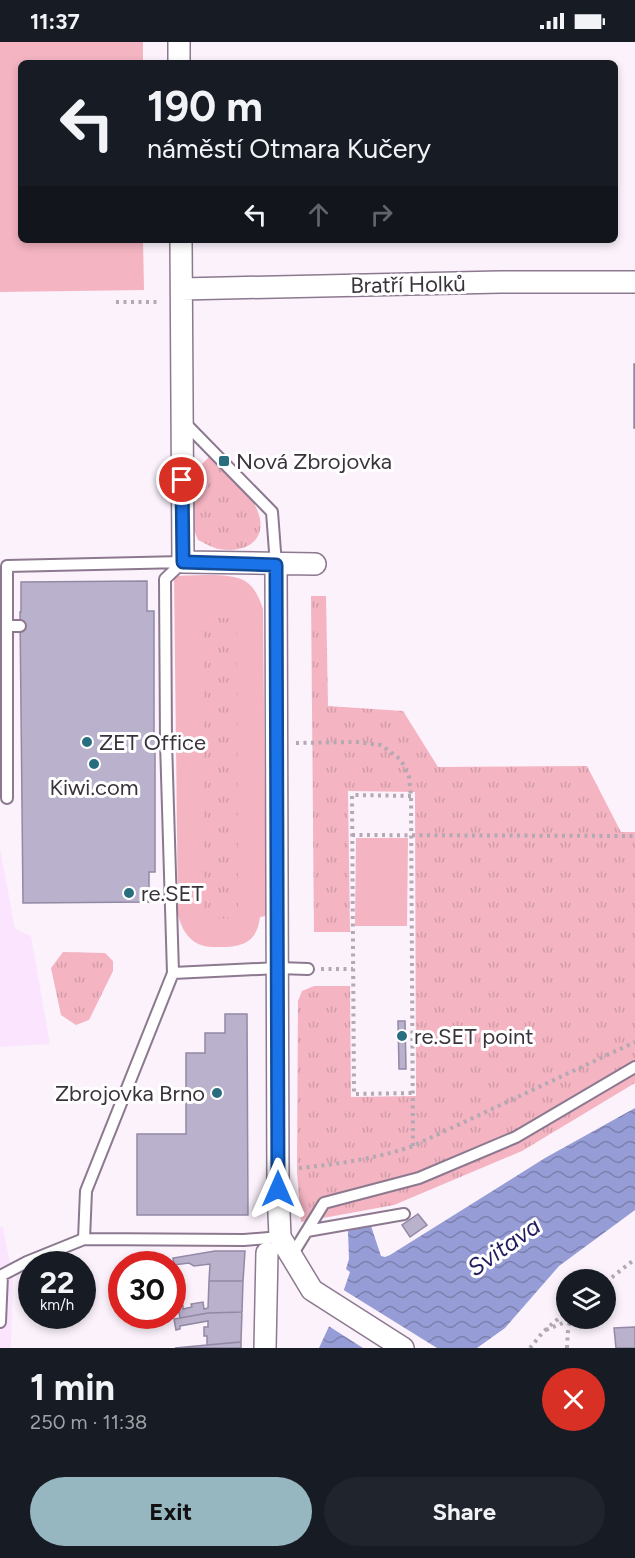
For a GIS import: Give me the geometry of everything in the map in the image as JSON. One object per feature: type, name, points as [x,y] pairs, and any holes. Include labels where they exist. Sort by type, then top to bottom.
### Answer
[{"type":"street","points":[[179,42],[179,60]]},
{"type":"street","points":[[181,243],[174,296],[182,420],[183,562],[315,564]]},
{"type":"street","name":"Bratří Holků","points":[[174,296],[501,282],[635,282]]},
{"type":"street","points":[[265,1348],[278,1189],[276,565]]},
{"type":"street","points":[[273,1245],[292,1255],[312,1290],[402,1348]]},
{"type":"lane","points":[[182,420],[272,512],[276,565]]},
{"type":"lane","points":[[7,798],[7,626],[4,565],[183,562]]},
{"type":"lane","points":[[84,1239],[88,1186],[173,973],[166,742],[165,579],[183,562]]},
{"type":"lane","points":[[7,626],[20,626]]},
{"type":"lane","points":[[173,973],[278,968],[308,969]]},
{"type":"lane","points":[[292,1255],[324,1203],[419,1178],[516,1137],[635,1067]]},
{"type":"lane","points":[[307,1231],[404,1214]]},
{"type":"lane","points":[[0,1322],[2,1275],[27,1262],[84,1239],[244,1240],[273,1245]]},
{"type":"path","points":[[116,302],[174,296]]},
{"type":"path","points":[[278,743],[356,742],[381,745],[401,760],[409,777],[413,1146]]},
{"type":"path","points":[[411,796],[352,795],[352,835],[354,1094],[413,1093]]},
{"type":"path","points":[[352,835],[635,836]]},
{"type":"path","points":[[308,969],[353,969]]},
{"type":"path","points":[[293,1168],[347,1163],[382,1156],[413,1146],[635,1042]]},
{"type":"path","points":[[616,1274],[635,1259]]},
{"type":"path","points":[[530,1348],[556,1321]]},
{"type":"path","points":[[543,1332],[556,1326]]},
{"type":"path","points":[[567,1348],[570,1329]]},
{"type":"shaded area","points":[[0,848],[15,929],[31,936],[50,1044],[0,1047]]},
{"type":"shaded area","points":[[0,1227],[3,1227],[13,1279],[11,1348],[0,1348]]},
{"type":"green space","points":[[0,42],[143,42],[143,60],[18,60],[18,243],[143,243],[144,290],[0,292]]},
{"type":"green space","points":[[209,457],[243,489],[258,511],[260,531],[251,544],[242,548],[219,549],[198,540],[190,520],[189,465],[200,466]]},
{"type":"green space","points":[[221,575],[238,578],[251,586],[263,609],[266,916],[260,917],[256,932],[248,941],[236,946],[209,947],[195,942],[185,932],[178,915],[174,576]]},
{"type":"green space","points":[[311,596],[326,596],[328,706],[403,711],[438,767],[587,766],[621,832],[635,832],[635,1083],[522,1151],[394,1205],[301,1222],[297,1172],[298,1001],[302,991],[314,986],[350,986],[351,1097],[416,1096],[415,792],[348,791],[350,932],[314,932]]},
{"type":"green space","points":[[203,618],[237,618],[238,919],[204,918]]},
{"type":"green space","points":[[356,838],[408,838],[407,926],[355,926]]},
{"type":"green space","points":[[63,952],[105,953],[113,961],[113,971],[89,1020],[76,1025],[61,1015],[51,968]]},
{"type":"water","name":"Svitava","points":[[635,1108],[635,1210],[559,1266],[505,1328],[477,1348],[319,1348],[338,1307],[350,1272],[346,1269],[349,1259],[348,1231],[370,1223],[381,1256],[385,1257],[545,1158]]},
{"type":"pier","points":[[342,1289],[437,1348],[363,1348],[327,1325]]},
{"type":"building","points":[[635,364],[635,428],[634,428]]},
{"type":"building","name":"ZET Office","points":[[147,581],[147,611],[154,611],[154,732],[157,736],[155,740],[157,746],[155,751],[155,872],[149,872],[149,902],[23,903],[21,582]]},
{"type":"building","name":"Zbrojovka Brno","points":[[225,1014],[247,1014],[248,1215],[137,1215],[137,1134],[186,1134],[186,1053],[205,1053],[205,1033],[225,1033]]},
{"type":"building","points":[[398,1021],[405,1021],[406,1069],[399,1069]]},
{"type":"building","points":[[418,1214],[427,1225],[410,1237],[402,1225]]},
{"type":"building","points":[[215,1251],[245,1251],[243,1281],[209,1281],[210,1264],[194,1266],[186,1263],[186,1256]]},
{"type":"building","points":[[209,1281],[243,1281],[242,1312],[208,1313],[186,1317],[186,1308],[192,1307],[191,1304],[203,1302],[204,1309],[208,1308]]},
{"type":"building","points":[[242,1312],[241,1342],[207,1345],[204,1327],[208,1327],[208,1321],[186,1325],[186,1317],[208,1313]]},
{"type":"building","points":[[635,1327],[635,1348],[616,1348],[614,1329]]},
{"type":"building","points":[[241,1342],[241,1348],[175,1348],[207,1345]]},
{"type":"place","name":"Nová Zbrojovka","points":[[224,461]]},
{"type":"place","name":"ZET Office","points":[[87,742]]},
{"type":"place","name":"Kiwi.com","points":[[94,764]]},
{"type":"place","name":"re.SET","points":[[129,893]]},
{"type":"place","name":"re.SET point","points":[[402,1036]]},
{"type":"place","name":"Zbrojovka Brno","points":[[217,1093]]},
{"type":"route","points":[[182,480],[183,562],[276,565],[278,1189]]}]
